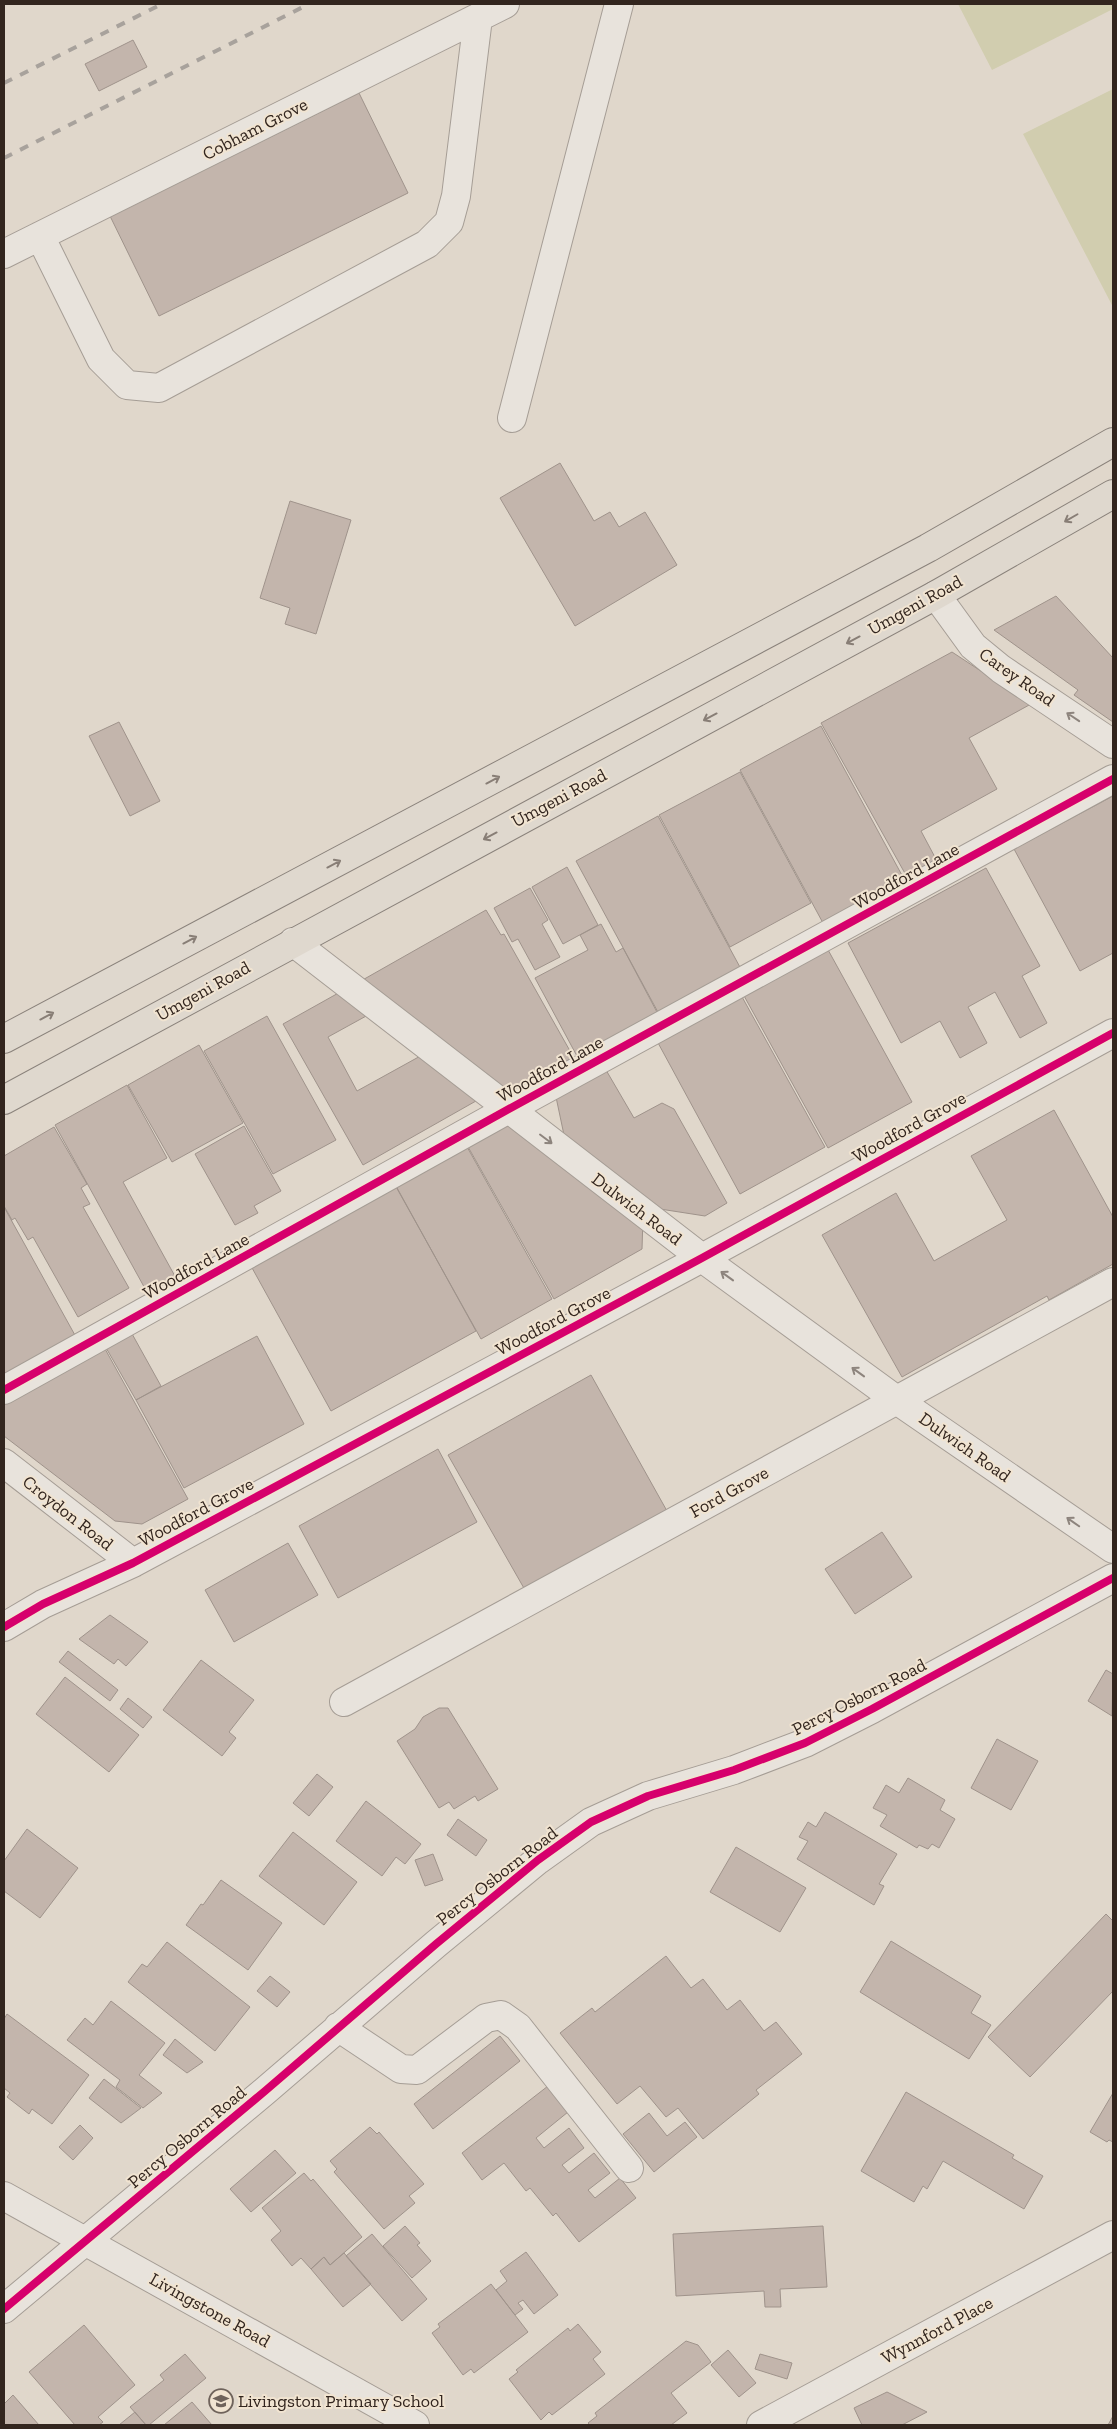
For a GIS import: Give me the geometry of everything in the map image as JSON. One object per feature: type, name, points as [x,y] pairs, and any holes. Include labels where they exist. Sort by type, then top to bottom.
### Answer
[{"type":"main road","points":[[4,1039],[928,548],[1113,442]]},
{"type":"main road","name":"Umgeni Road","points":[[4,1100],[936,595],[1113,494]]},
{"type":"street","name":"Cobham Grove","points":[[4,254],[505,4]]},
{"type":"street","points":[[512,418],[619,4]]},
{"type":"street","points":[[40,236],[101,359],[127,385],[158,388],[427,244],[449,222],[456,196],[478,18]]},
{"type":"street","name":"Carey Road","points":[[936,595],[973,646],[1001,668],[1113,744]]},
{"type":"street","name":"Woodford Lane","points":[[4,1390],[507,1110],[1113,780]]},
{"type":"street","name":"Dulwich Road","points":[[293,942],[507,1110],[702,1258],[898,1401],[1113,1549]]},
{"type":"street","name":"Woodford Grove","points":[[4,1627],[43,1604],[133,1563],[702,1258],[1113,1033]]},
{"type":"street","name":"Ford Grove","points":[[344,1702],[1113,1282]]},
{"type":"street","name":"Croydon Road","points":[[4,1463],[133,1563]]},
{"type":"street","name":"Percy Osborn Road","points":[[4,2309],[538,1860],[591,1822],[648,1796],[734,1770],[805,1743],[872,1709],[1113,1578]]},
{"type":"street","points":[[338,2027],[401,2069],[418,2070],[486,2018],[502,2015],[518,2027],[629,2168]]},
{"type":"street","name":"Livingstone Road","points":[[4,2196],[415,2425]]},
{"type":"street","name":"Wynnford Place","points":[[761,2425],[1113,2235]]},
{"type":"shaded area","points":[[958,4],[1113,4],[1113,9],[992,70]]},
{"type":"shaded area","points":[[1113,89],[1113,307],[1023,134]]},
{"type":"building","points":[[133,40],[147,67],[99,91],[85,64]]},
{"type":"building","points":[[359,93],[408,193],[159,316],[110,216]]},
{"type":"building","points":[[560,463],[594,521],[610,512],[619,527],[645,512],[677,565],[575,626],[500,498]]},
{"type":"building","points":[[290,501],[351,520],[316,634],[285,624],[290,608],[260,598]]},
{"type":"building","points":[[1056,596],[1113,658],[1113,722],[1074,695],[1078,690],[994,630]]},
{"type":"building","points":[[952,652],[1031,704],[969,738],[997,789],[921,831],[937,861],[907,877],[821,723]]},
{"type":"building","points":[[119,722],[160,801],[130,816],[89,736]]},
{"type":"building","points":[[821,726],[904,879],[823,923],[740,770]]},
{"type":"building","points":[[740,772],[811,903],[730,947],[659,815]]},
{"type":"building","points":[[1113,796],[1113,953],[1080,971],[1014,849]]},
{"type":"building","points":[[658,816],[741,969],[659,1014],[576,861]]},
{"type":"building","points":[[567,867],[598,925],[563,944],[532,887]]},
{"type":"building","points":[[986,868],[1040,966],[1022,976],[1047,1023],[1020,1038],[995,992],[968,1007],[987,1043],[960,1058],[940,1021],[901,1043],[848,943]]},
{"type":"building","points":[[530,888],[548,920],[542,924],[560,957],[535,970],[518,939],[512,942],[494,908]]},
{"type":"building","points":[[486,910],[501,935],[504,934],[574,1058],[509,1095],[359,982]]},
{"type":"building","points":[[601,924],[616,952],[623,948],[658,1014],[578,1058],[535,978],[588,950],[580,935]]},
{"type":"building","points":[[827,948],[912,1102],[828,1148],[743,994]]},
{"type":"building","points":[[342,991],[368,1015],[328,1037],[357,1091],[424,1054],[483,1097],[363,1165],[283,1024]]},
{"type":"building","points":[[741,995],[825,1147],[740,1194],[657,1041]]},
{"type":"building","points":[[267,1016],[336,1140],[273,1174],[204,1051]]},
{"type":"building","points":[[199,1045],[243,1123],[172,1162],[128,1085]]},
{"type":"building","points":[[606,1070],[634,1118],[662,1103],[674,1109],[727,1203],[705,1216],[660,1209],[564,1135],[556,1097]]},
{"type":"building","points":[[127,1085],[167,1158],[123,1182],[176,1278],[148,1294],[55,1125]]},
{"type":"building","points":[[1054,1110],[1113,1217],[1113,1264],[1049,1300],[1047,1296],[902,1377],[822,1235],[896,1193],[934,1261],[1007,1220],[971,1156]]},
{"type":"building","points":[[512,1119],[643,1217],[642,1249],[554,1299],[467,1145]]},
{"type":"building","points":[[244,1126],[281,1191],[254,1206],[258,1213],[235,1225],[195,1154]]},
{"type":"building","points":[[54,1127],[87,1184],[81,1188],[90,1204],[83,1207],[129,1288],[78,1317],[33,1237],[28,1240],[15,1218],[12,1220],[4,1206],[4,1156]]},
{"type":"building","points":[[466,1145],[552,1299],[481,1339],[395,1185]]},
{"type":"building","points":[[396,1186],[476,1331],[331,1411],[251,1266]]},
{"type":"building","points":[[4,1207],[76,1337],[4,1377]]},
{"type":"building","points":[[131,1332],[161,1386],[136,1400],[105,1346]]},
{"type":"building","points":[[257,1336],[304,1424],[184,1488],[136,1400]]},
{"type":"building","points":[[104,1347],[188,1499],[142,1524],[115,1521],[4,1436],[4,1402]]},
{"type":"building","points":[[591,1375],[667,1511],[525,1590],[448,1455]]},
{"type":"building","points":[[438,1449],[477,1522],[338,1598],[299,1526]]},
{"type":"building","points":[[882,1532],[912,1577],[855,1614],[825,1569]]},
{"type":"building","points":[[288,1543],[318,1595],[234,1642],[205,1590]]},
{"type":"building","points":[[110,1615],[148,1642],[126,1666],[118,1659],[114,1664],[79,1639]]},
{"type":"building","points":[[68,1651],[118,1690],[110,1701],[59,1662]]},
{"type":"building","points":[[201,1660],[254,1700],[229,1732],[236,1738],[222,1756],[163,1710]]},
{"type":"building","points":[[1106,1670],[1113,1674],[1112,1716],[1088,1701]]},
{"type":"building","points":[[65,1677],[139,1735],[109,1772],[36,1714]]},
{"type":"building","points":[[128,1698],[152,1717],[143,1728],[120,1709]]},
{"type":"building","points":[[439,1708],[448,1708],[498,1789],[478,1801],[475,1796],[454,1809],[449,1802],[439,1808],[397,1741],[415,1729],[423,1717]]},
{"type":"building","points":[[997,1739],[1038,1761],[1011,1810],[971,1788]]},
{"type":"building","points":[[317,1774],[333,1787],[309,1816],[293,1803]]},
{"type":"building","points":[[908,1778],[945,1800],[940,1810],[955,1819],[939,1848],[932,1844],[928,1849],[919,1845],[917,1848],[880,1826],[887,1815],[873,1808],[886,1785],[899,1793]]},
{"type":"building","points":[[366,1801],[421,1844],[405,1864],[396,1857],[382,1876],[336,1841]]},
{"type":"building","points":[[825,1812],[897,1854],[879,1884],[884,1886],[874,1905],[797,1859],[808,1841],[799,1837],[808,1822],[816,1827]]},
{"type":"building","points":[[458,1819],[487,1840],[476,1856],[447,1835]]},
{"type":"building","points":[[27,1829],[78,1868],[40,1918],[4,1891],[4,1861]]},
{"type":"building","points":[[293,1832],[357,1882],[324,1925],[259,1876]]},
{"type":"building","points":[[736,1847],[806,1888],[780,1932],[710,1892]]},
{"type":"building","points":[[433,1854],[443,1880],[425,1886],[415,1860]]},
{"type":"building","points":[[221,1880],[282,1923],[248,1970],[186,1925]]},
{"type":"building","points":[[1106,1914],[1113,1921],[1113,1991],[1030,2077],[988,2037]]},
{"type":"building","points":[[891,1941],[981,1996],[971,2013],[991,2025],[969,2059],[860,1992]]},
{"type":"building","points":[[167,1942],[250,2007],[215,2051],[128,1982],[142,1964],[147,1967]]},
{"type":"building","points":[[666,1956],[691,1988],[703,1979],[727,2010],[740,2000],[764,2031],[776,2022],[802,2054],[756,2090],[759,2094],[703,2139],[678,2108],[666,2117],[640,2086],[617,2104],[560,2033],[592,2008],[595,2012]]},
{"type":"building","points":[[270,1976],[290,1992],[277,2007],[257,1991]]},
{"type":"building","points":[[111,2001],[165,2043],[139,2075],[162,2093],[143,2108],[116,2087],[120,2080],[67,2040],[85,2018],[93,2025]]},
{"type":"building","points":[[7,2014],[89,2075],[52,2124],[32,2109],[29,2114],[7,2097],[10,2093],[4,2088],[4,2019]]},
{"type":"building","points":[[500,2036],[520,2061],[433,2129],[414,2104]]},
{"type":"building","points":[[175,2039],[203,2062],[187,2073],[163,2055]]},
{"type":"building","points":[[104,2079],[141,2108],[121,2123],[89,2098]]},
{"type":"building","points":[[548,2086],[568,2112],[536,2138],[544,2148],[569,2128],[584,2148],[562,2165],[569,2173],[594,2153],[610,2173],[588,2190],[595,2198],[620,2178],[636,2198],[579,2242],[556,2213],[553,2216],[530,2188],[526,2191],[504,2163],[482,2180],[462,2153]]},
{"type":"building","points":[[906,2092],[1014,2155],[1012,2158],[1043,2176],[1024,2209],[943,2161],[927,2189],[923,2186],[914,2202],[861,2171]]},
{"type":"building","points":[[1113,2093],[1113,2142],[1109,2140],[1107,2142],[1090,2132]]},
{"type":"building","points":[[649,2113],[667,2136],[685,2122],[697,2137],[654,2172],[623,2134]]},
{"type":"building","points":[[80,2125],[93,2138],[73,2160],[59,2147]]},
{"type":"building","points":[[370,2127],[377,2134],[379,2132],[424,2184],[409,2196],[415,2203],[384,2229],[334,2172],[337,2169],[330,2161]]},
{"type":"building","points":[[275,2150],[296,2173],[251,2212],[230,2189]]},
{"type":"building","points":[[304,2173],[311,2181],[313,2179],[362,2237],[330,2265],[324,2257],[311,2269],[301,2258],[292,2266],[271,2240],[281,2231],[262,2208]]},
{"type":"building","points":[[405,2226],[420,2243],[417,2245],[431,2261],[412,2278],[383,2246]]},
{"type":"building","points":[[823,2226],[827,2287],[780,2289],[781,2307],[765,2307],[764,2291],[676,2296],[673,2234]]},
{"type":"building","points":[[372,2234],[427,2299],[402,2321],[346,2256]]},
{"type":"building","points":[[526,2252],[558,2295],[534,2314],[523,2300],[518,2303],[523,2309],[515,2315],[496,2290],[507,2281],[500,2271]]},
{"type":"building","points":[[344,2253],[371,2284],[343,2307],[311,2269],[324,2257],[330,2265]]},
{"type":"building","points":[[491,2284],[528,2332],[474,2373],[471,2369],[463,2375],[432,2333],[440,2327],[438,2324]]},
{"type":"building","points":[[578,2324],[601,2352],[593,2359],[605,2374],[552,2415],[549,2412],[541,2420],[509,2379],[518,2372],[516,2370],[568,2328],[570,2331]]},
{"type":"building","points":[[84,2325],[135,2385],[98,2417],[103,2422],[99,2425],[75,2425],[29,2372]]},
{"type":"building","points":[[686,2341],[698,2345],[711,2362],[671,2393],[687,2413],[671,2425],[590,2425],[588,2423],[597,2416],[595,2413]]},
{"type":"building","points":[[728,2350],[756,2383],[739,2397],[711,2365]]},
{"type":"building","points":[[185,2354],[206,2378],[149,2425],[146,2425],[130,2407],[164,2380],[160,2375]]},
{"type":"building","points":[[760,2354],[792,2363],[787,2379],[755,2369]]},
{"type":"building","points":[[887,2392],[927,2412],[902,2425],[862,2425],[854,2408]]},
{"type":"building","points":[[13,2395],[39,2425],[4,2425],[4,2404]]},
{"type":"building","points":[[192,2402],[212,2425],[164,2425]]},
{"type":"building","points":[[135,2412],[146,2425],[119,2425]]},
{"type":"building","points":[[1113,2416],[1113,2425],[1108,2425]]},
{"type":"railway","points":[[4,83],[162,4]]},
{"type":"railway","points":[[4,158],[309,4]]},
{"type":"cycle path","points":[[4,1390],[507,1110],[1113,779]]},
{"type":"cycle path","points":[[4,1627],[43,1604],[133,1563],[702,1258],[1113,1033]]},
{"type":"cycle path","points":[[4,2309],[265,2091],[436,1944],[538,1860],[591,1822],[648,1796],[734,1770],[805,1743],[872,1709],[1113,1578]]},
{"type":"place","name":"Livingston Primary School","points":[[221,2401]]}]
